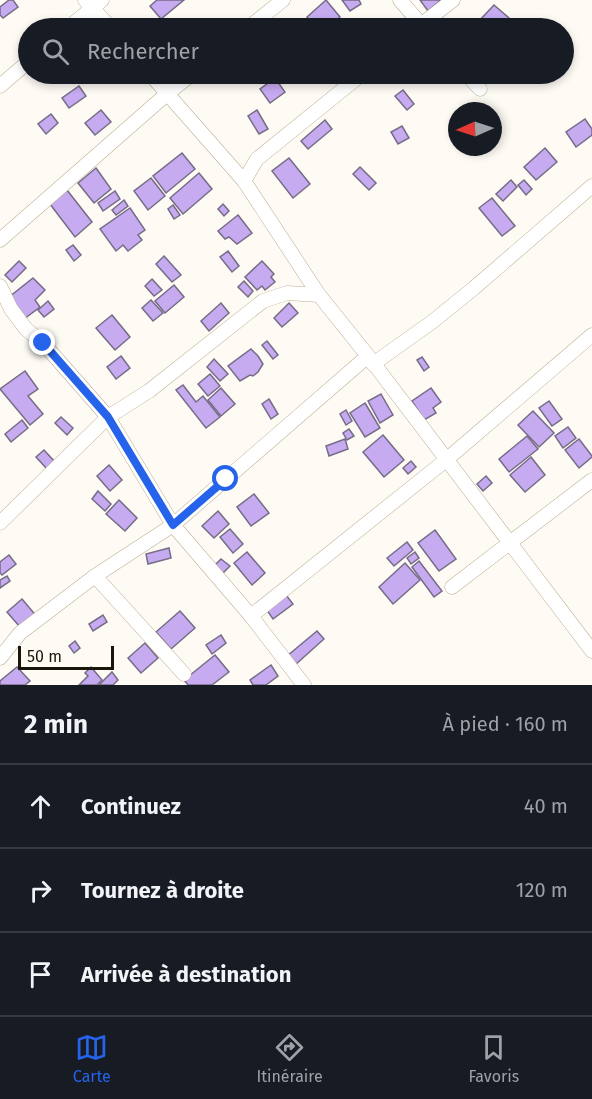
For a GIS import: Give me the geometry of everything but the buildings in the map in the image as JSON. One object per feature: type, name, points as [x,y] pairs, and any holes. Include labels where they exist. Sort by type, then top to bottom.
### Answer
[{"type":"street","points":[[260,18],[283,0]]},
{"type":"street","points":[[400,0],[414,18]]},
{"type":"street","points":[[432,18],[453,0]]},
{"type":"street","points":[[78,18],[93,3],[104,18]]},
{"type":"street","points":[[0,86],[18,71]]},
{"type":"street","points":[[159,84],[244,181],[319,295],[510,544],[590,644]]},
{"type":"street","points":[[0,240],[179,84]]},
{"type":"street","points":[[244,181],[257,159],[350,84]]},
{"type":"street","points":[[475,84],[480,89]]},
{"type":"street","points":[[0,658],[20,633],[95,576],[173,525],[370,360],[432,322],[592,186]]},
{"type":"street","points":[[0,286],[11,309],[26,329],[43,343],[108,417],[173,525],[251,616],[304,685]]},
{"type":"street","points":[[0,523],[108,417],[149,391],[263,301],[287,292],[319,295]]},
{"type":"street","points":[[251,616],[446,460],[592,335]]},
{"type":"street","points":[[452,587],[592,480]]},
{"type":"street","points":[[95,576],[184,674]]},
{"type":"route","points":[[43,343],[108,417],[173,525],[226,479]]}]
